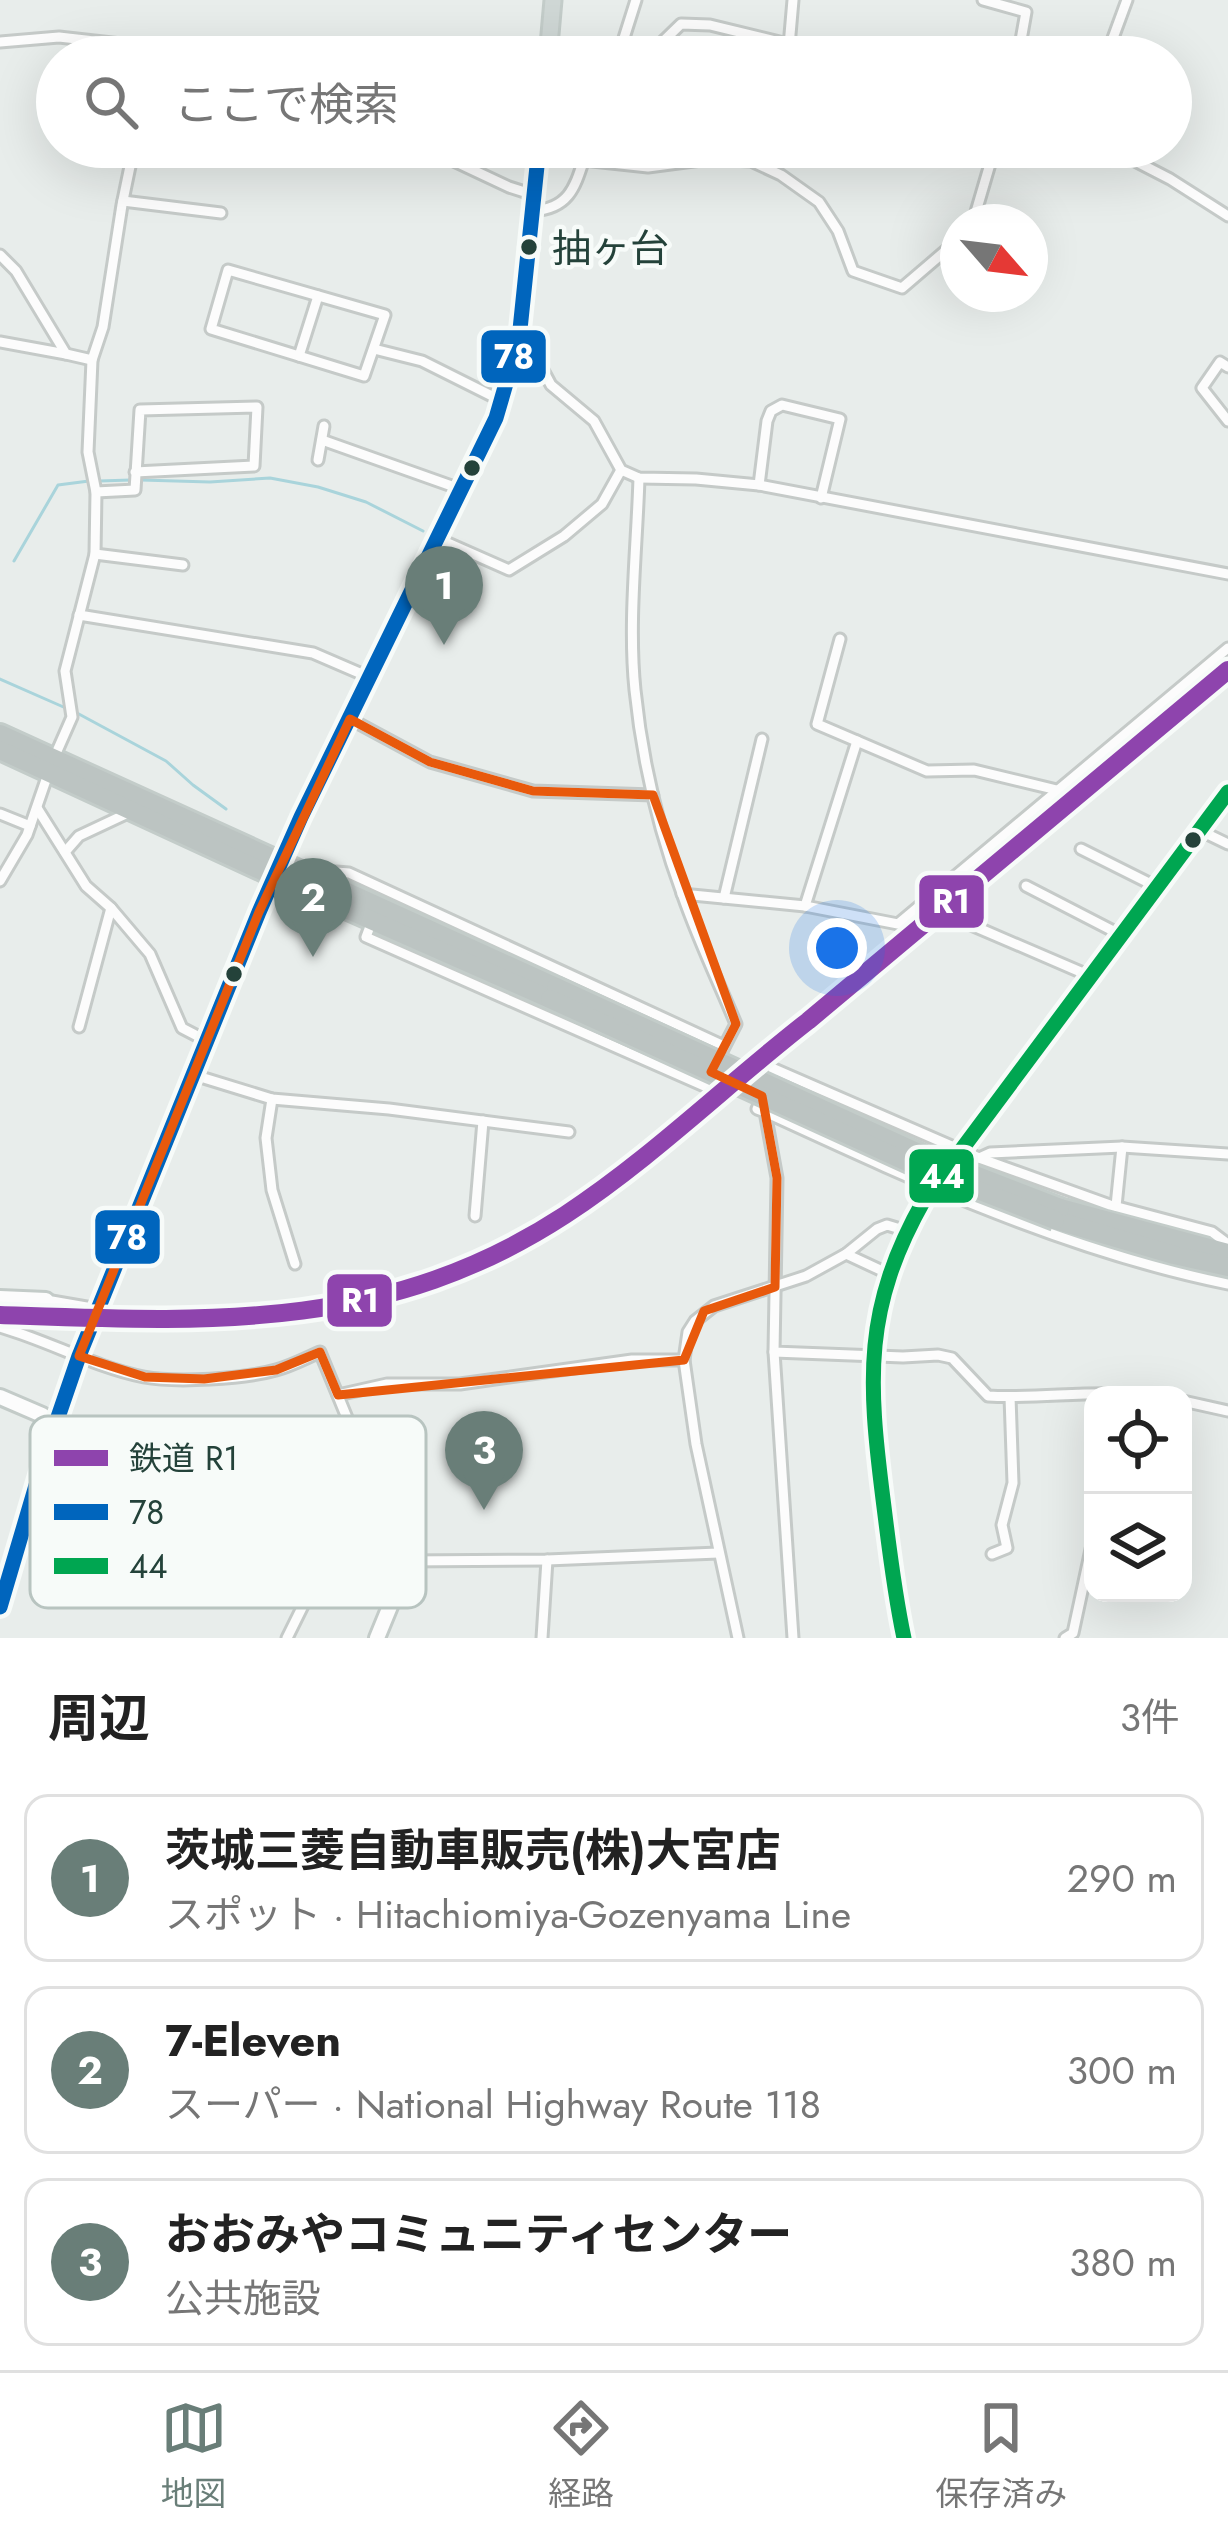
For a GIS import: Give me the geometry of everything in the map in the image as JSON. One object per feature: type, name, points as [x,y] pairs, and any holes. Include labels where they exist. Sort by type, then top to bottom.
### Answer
[{"type":"highway","points":[[0,734],[133,811],[278,868],[319,878],[553,993]]},
{"type":"highway","points":[[0,750],[52,765],[278,868],[372,921],[553,993],[1058,1214],[1137,1245],[1228,1267]]},
{"type":"highway","points":[[1058,1214],[1228,1248]]},
{"type":"main road","points":[[550,36],[553,0]]},
{"type":"main road","points":[[59,1416],[278,868],[502,401],[519,339],[537,168]]},
{"type":"main road","points":[[0,1607],[30,1509]]},
{"type":"street","points":[[625,36],[636,0]]},
{"type":"street","points":[[789,36],[793,0]]},
{"type":"street","points":[[983,0],[1027,12],[1022,36]]},
{"type":"street","points":[[1114,36],[1127,0]]},
{"type":"street","points":[[669,36],[681,24],[710,25],[751,36]]},
{"type":"street","points":[[0,42],[36,39]]},
{"type":"street","points":[[0,881],[30,826],[72,716],[65,670],[95,554],[96,492],[88,452],[92,360],[103,327],[130,168]]},
{"type":"street","points":[[469,168],[549,210],[567,200],[580,168]]},
{"type":"street","points":[[766,168],[819,202],[838,231],[853,272],[902,288],[940,255]]},
{"type":"street","points":[[979,204],[989,168]]},
{"type":"street","points":[[1149,168],[1228,216]]},
{"type":"street","points":[[123,201],[221,213]]},
{"type":"street","points":[[0,255],[16,271],[66,353]]},
{"type":"street","points":[[228,270],[385,315],[374,349],[364,376],[211,329],[228,270]]},
{"type":"street","points":[[299,356],[318,296]]},
{"type":"street","points":[[519,339],[536,357],[550,385],[594,421],[621,470],[639,478],[759,485],[1228,574]]},
{"type":"street","points":[[0,342],[92,360]]},
{"type":"street","points":[[374,349],[422,361],[502,401]]},
{"type":"street","points":[[1228,368],[1220,362],[1202,388],[1228,422]]},
{"type":"street","points":[[759,485],[767,421],[771,411],[782,405],[840,419],[821,498]]},
{"type":"street","points":[[96,492],[135,490],[135,472],[140,410],[257,406],[254,466],[135,472]]},
{"type":"street","points":[[318,460],[324,426]]},
{"type":"street","points":[[322,440],[463,490]]},
{"type":"street","points":[[439,539],[508,570],[564,536],[602,504],[621,470]]},
{"type":"street","points":[[372,921],[366,937],[704,1086],[736,1024],[682,894],[653,795],[634,687],[639,478]]},
{"type":"street","points":[[95,554],[183,565]]},
{"type":"street","points":[[79,615],[313,653],[370,678]]},
{"type":"street","points":[[840,639],[818,724],[927,771],[974,770],[1057,790]]},
{"type":"street","points":[[682,894],[805,905],[898,924],[1228,648]]},
{"type":"street","points":[[350,719],[430,762],[533,791],[653,795]]},
{"type":"street","points":[[724,898],[762,739]]},
{"type":"street","points":[[805,905],[857,741]]},
{"type":"street","points":[[904,1638],[876,1446],[873,1356],[889,1274],[932,1189],[1228,792]]},
{"type":"street","points":[[37,807],[86,886],[150,955],[182,1028],[207,1041]]},
{"type":"street","points":[[65,852],[80,836],[133,811]]},
{"type":"street","points":[[0,814],[30,826]]},
{"type":"street","points":[[1199,830],[1228,844]]},
{"type":"street","points":[[1081,849],[1157,887]]},
{"type":"street","points":[[319,878],[349,873],[724,1046]]},
{"type":"street","points":[[1026,886],[1121,935]]},
{"type":"street","points":[[79,1027],[111,908]]},
{"type":"street","points":[[962,921],[1090,976]]},
{"type":"street","points":[[1228,1248],[1212,1232],[1116,1207],[960,1152],[774,1069],[757,1108],[932,1189],[1088,1248],[1228,1284]]},
{"type":"street","points":[[194,1075],[272,1099],[569,1132]]},
{"type":"street","points":[[272,1099],[266,1138],[272,1190],[295,1264]]},
{"type":"street","points":[[765,1112],[777,1178],[774,1352],[793,1638]]},
{"type":"street","points":[[476,1216],[483,1121]]},
{"type":"street","points":[[980,1158],[1122,1147],[1228,1154]]},
{"type":"street","points":[[1116,1207],[1122,1147]]},
{"type":"street","points":[[738,1638],[695,1444],[684,1360],[688,1332],[704,1311],[806,1276],[846,1254],[877,1228],[887,1225],[907,1231]]},
{"type":"street","points":[[846,1254],[889,1274]]},
{"type":"street","points":[[0,1298],[98,1309]]},
{"type":"street","points":[[0,1328],[145,1378],[204,1379],[276,1370],[320,1352],[347,1416]]},
{"type":"street","points":[[774,1352],[938,1355],[952,1358],[988,1396],[1084,1393]]},
{"type":"street","points":[[338,1395],[387,1384],[460,1384],[632,1360],[684,1360]]},
{"type":"street","points":[[0,1397],[43,1416]]},
{"type":"street","points":[[992,1554],[1007,1548],[1002,1525],[1013,1483],[1010,1397]]},
{"type":"street","points":[[1192,1403],[1228,1411]]},
{"type":"street","points":[[426,1561],[718,1553]]},
{"type":"street","points":[[542,1638],[547,1560]]},
{"type":"street","points":[[1065,1638],[1073,1633],[1084,1582]]},
{"type":"street","points":[[286,1638],[301,1608]]},
{"type":"street","points":[[377,1638],[389,1608]]},
{"type":"highlighted area","points":[[350,719],[430,762],[533,791],[653,795],[736,1024],[711,1072],[762,1096],[777,1178],[775,1287],[704,1311],[684,1360],[338,1395],[320,1352],[276,1370],[204,1379],[145,1377],[79,1356],[259,912]]},
{"type":"waterway","points":[[141,480],[270,478],[366,502],[423,531]]},
{"type":"waterway","points":[[99,481],[131,480]]},
{"type":"waterway","points":[[14,561],[58,485],[89,481]]},
{"type":"waterway","points":[[0,679],[68,709]]},
{"type":"waterway","points":[[77,713],[166,761],[226,809]]},
{"type":"rail line","name":"R1","points":[[0,1315],[150,1319],[292,1312],[429,1281],[497,1253],[565,1215],[659,1145],[1228,670]]},
{"type":"transit line","name":"78","points":[[58,1416],[259,912],[496,418],[519,339],[537,168]]},
{"type":"transit line","name":"44","points":[[904,1638],[878,1456],[873,1381],[880,1311],[904,1239],[924,1200],[1228,792]]},
{"type":"transit line","name":"78","points":[[0,1607],[30,1506]]},
{"type":"place","name":"抽ヶ台","points":[[529,247]]},
{"type":"place","name":"茨城三菱自動車販売(株)大宮店","points":[[444,645]]},
{"type":"place","name":"7-Eleven","points":[[313,957]]},
{"type":"place","name":"おおみやコミュニティセンター","points":[[484,1510]]}]
